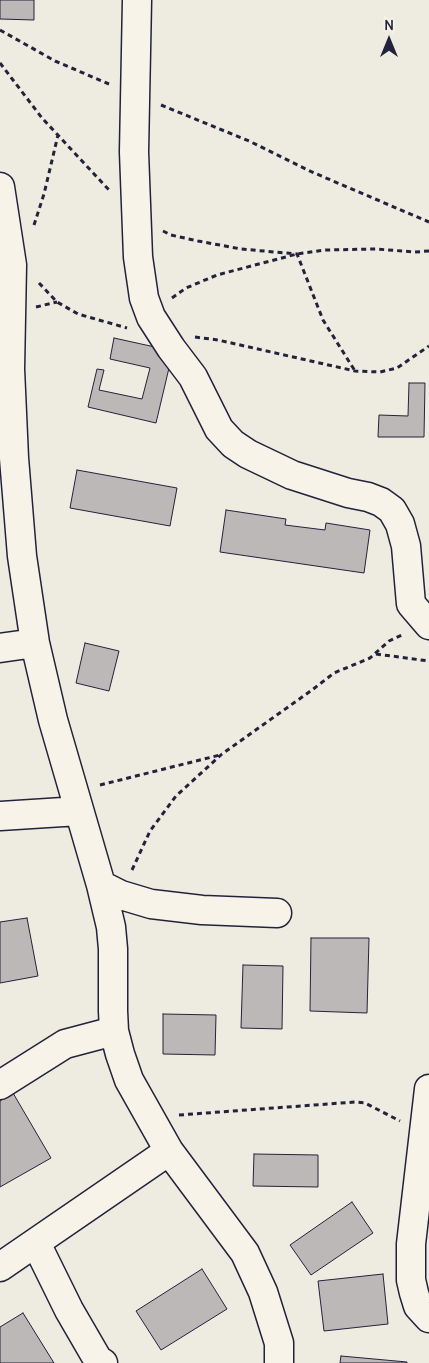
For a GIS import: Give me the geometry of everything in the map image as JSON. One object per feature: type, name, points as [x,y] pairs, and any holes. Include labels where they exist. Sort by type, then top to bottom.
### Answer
[{"type":"street","points":[[137,0],[134,152],[138,257],[144,298],[156,324],[193,377],[209,405],[219,429],[232,444],[248,454],[292,475],[348,493],[368,497],[381,502],[392,510],[400,524],[406,546],[412,604],[428,623]]},
{"type":"street","points":[[0,187],[12,265],[5,320],[22,556],[35,643],[53,720],[76,801],[111,890],[114,1031],[129,1080],[151,1118],[170,1150],[245,1253],[263,1292],[279,1343],[279,1363]]},
{"type":"street","points":[[0,648],[35,643]]},
{"type":"street","points":[[0,816],[76,801]]},
{"type":"street","points":[[111,890],[151,904],[202,910],[277,913]]},
{"type":"street","points":[[0,1085],[65,1044],[114,1031]]},
{"type":"street","points":[[429,1089],[411,1244],[411,1280],[418,1306],[429,1318]]},
{"type":"street","points":[[0,1267],[170,1150]]},
{"type":"street","points":[[36,1243],[69,1310],[98,1360],[103,1363]]},
{"type":"path","points":[[0,30],[55,61],[249,141],[312,172],[429,222]]},
{"type":"path","points":[[0,63],[42,118],[136,217],[171,235],[240,248],[297,254]]},
{"type":"path","points":[[32,228],[44,194],[58,134]]},
{"type":"path","points":[[156,324],[170,300],[186,288],[217,275],[297,254],[325,250],[429,251]]},
{"type":"path","points":[[297,254],[313,298],[355,371]]},
{"type":"path","points":[[38,282],[57,302],[78,314],[133,330],[156,324],[355,371],[380,372],[397,368],[429,346]]},
{"type":"path","points":[[111,890],[176,796],[222,754],[312,690],[334,672],[370,658],[390,641],[428,623]]},
{"type":"path","points":[[376,654],[429,661]]},
{"type":"path","points":[[76,801],[222,754]]},
{"type":"path","points":[[151,1118],[202,1112],[355,1102],[365,1103],[400,1121],[426,1126]]},
{"type":"building","points":[[0,0],[34,0],[34,20],[0,19]]},
{"type":"building","points":[[114,338],[173,351],[156,423],[88,407],[97,369],[104,370],[99,390],[142,399],[150,368],[110,359]]},
{"type":"building","points":[[409,383],[425,383],[424,437],[378,437],[379,415],[408,416]]},
{"type":"building","points":[[77,470],[177,488],[170,526],[70,508]]},
{"type":"building","points":[[226,510],[286,519],[285,525],[325,530],[326,523],[370,530],[364,573],[220,552]]},
{"type":"building","points":[[85,643],[119,651],[109,691],[76,683]]},
{"type":"building","points":[[27,918],[38,976],[0,983],[0,922]]},
{"type":"building","points":[[311,938],[369,938],[367,1013],[310,1011]]},
{"type":"building","points":[[243,965],[283,966],[282,1029],[241,1028]]},
{"type":"building","points":[[163,1014],[216,1015],[215,1055],[163,1054]]},
{"type":"building","points":[[13,1093],[51,1158],[0,1187],[0,1101]]},
{"type":"building","points":[[254,1154],[318,1155],[318,1187],[253,1186]]},
{"type":"building","points":[[352,1202],[373,1233],[311,1275],[290,1245]]},
{"type":"building","points":[[202,1269],[227,1309],[161,1350],[136,1311]]},
{"type":"building","points":[[383,1274],[388,1324],[324,1331],[318,1281]]},
{"type":"building","points":[[23,1313],[54,1363],[0,1363],[0,1327]]},
{"type":"building","points":[[341,1356],[407,1362],[407,1363],[340,1363]]}]
